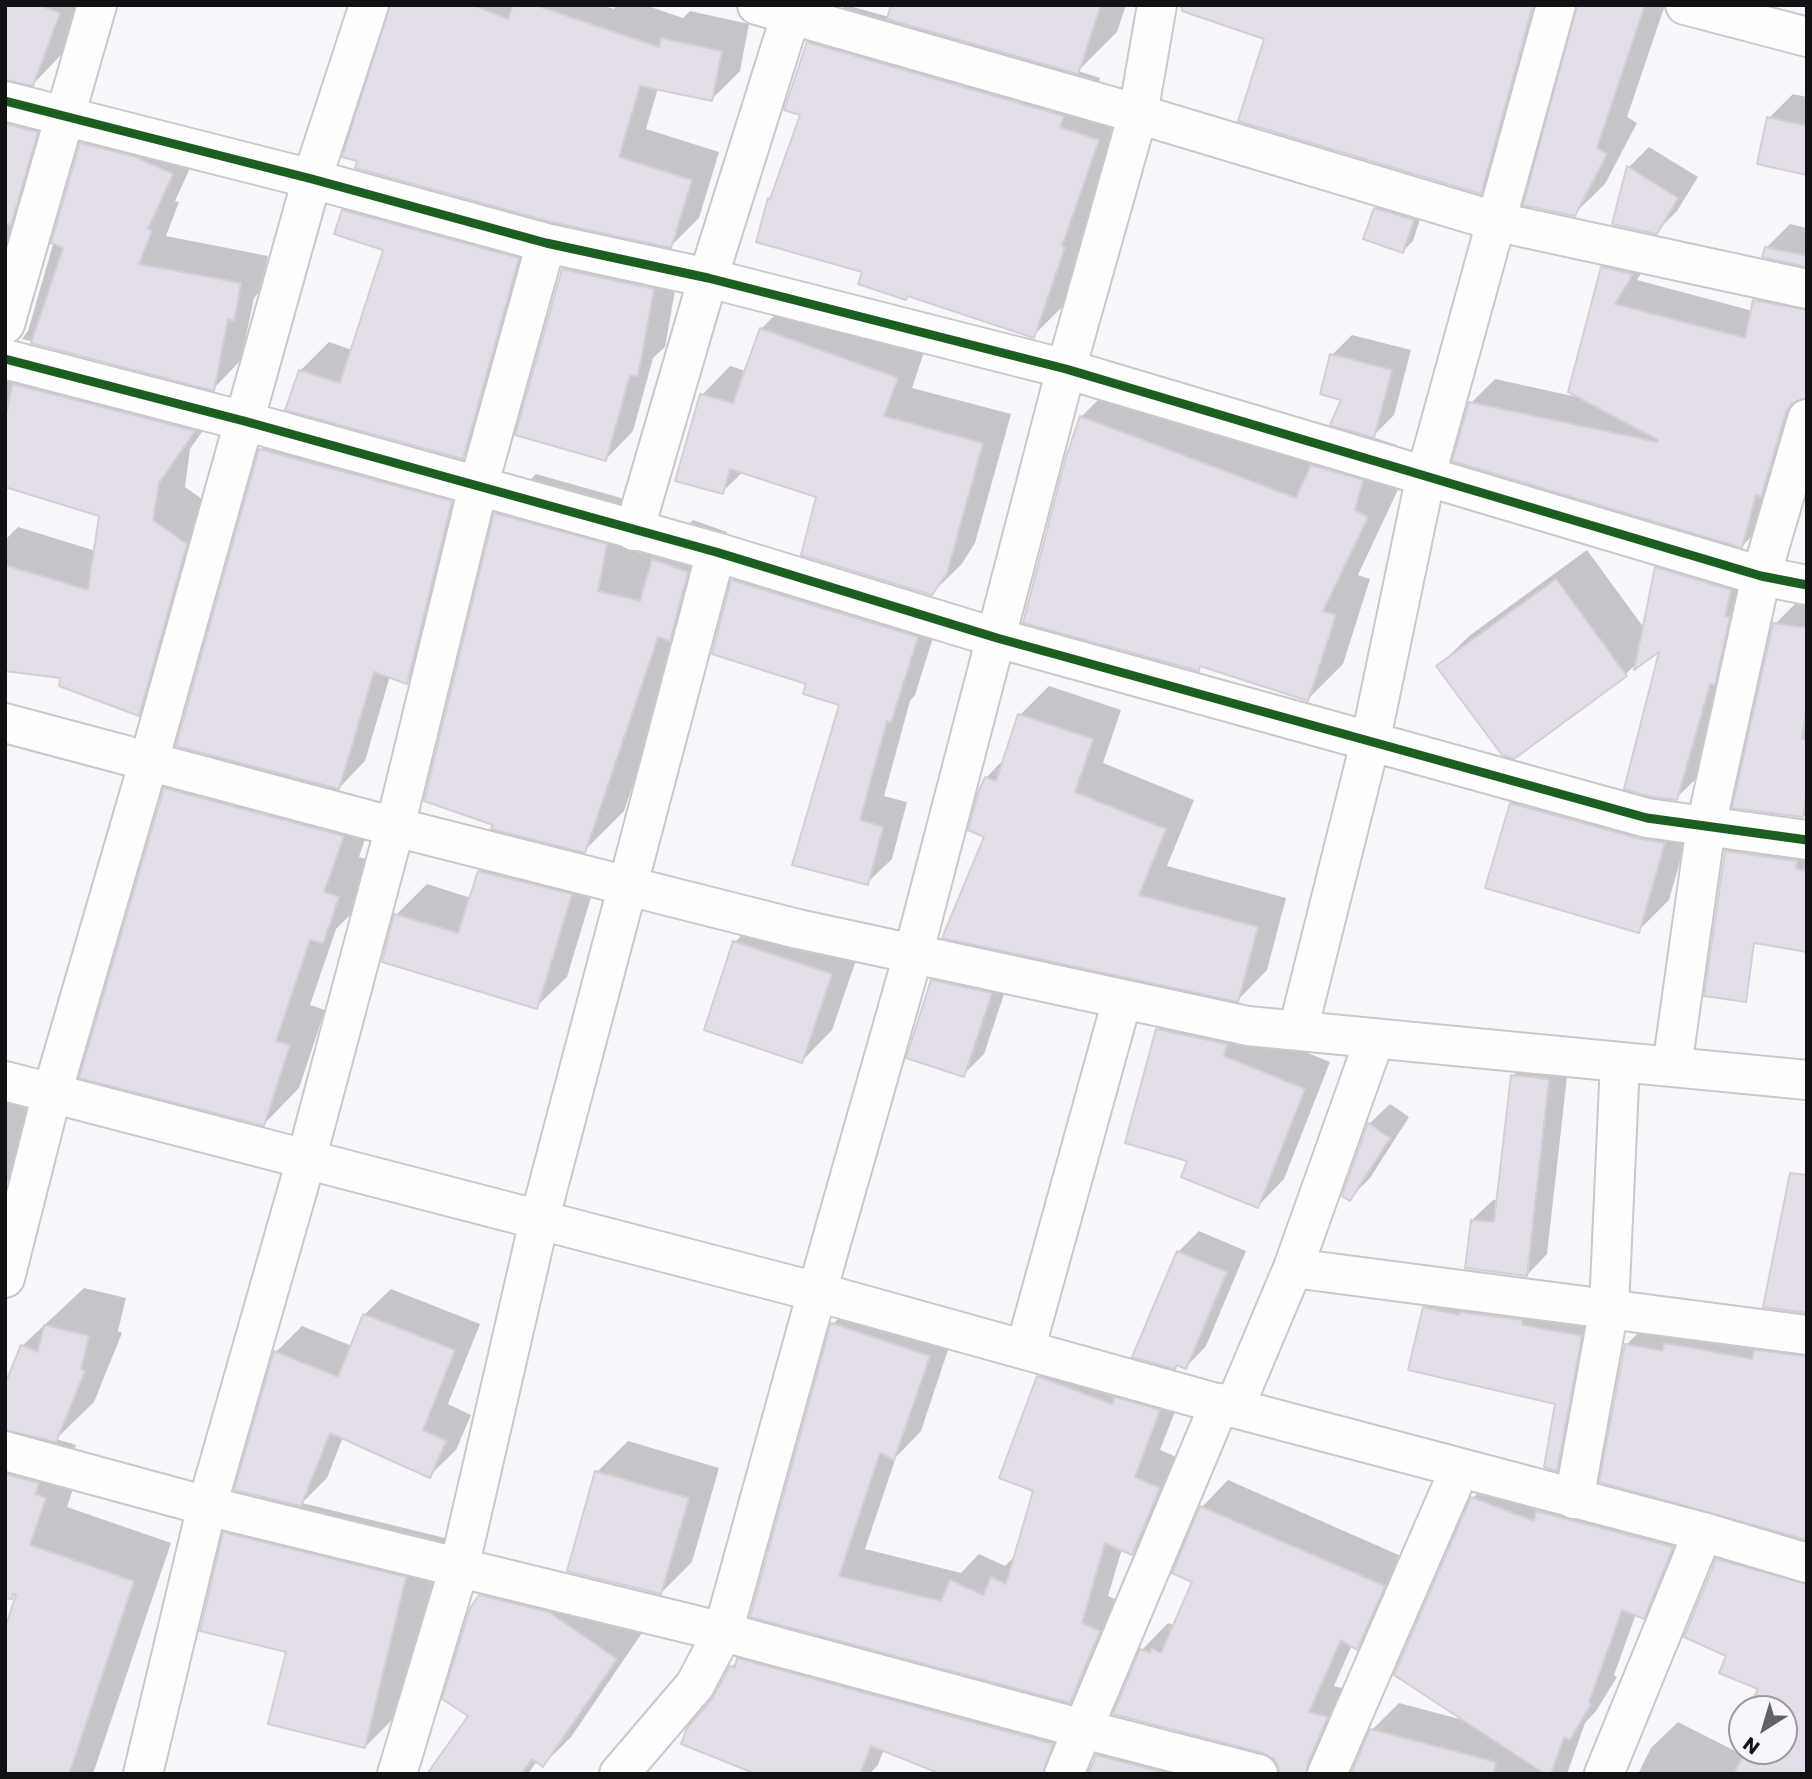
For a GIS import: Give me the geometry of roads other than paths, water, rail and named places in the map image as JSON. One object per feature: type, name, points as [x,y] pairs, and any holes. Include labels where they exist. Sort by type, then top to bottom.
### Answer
[{"type":"street","points":[[5,324],[97,5]]},
{"type":"street","points":[[5,1278],[52,1093],[149,761],[313,179],[369,5]]},
{"type":"street","points":[[619,1774],[695,1685],[723,1632],[913,956],[1066,369],[1138,114],[1157,5]]},
{"type":"street","points":[[1298,1030],[1370,743],[1426,475],[1556,5]]},
{"type":"street","points":[[1685,5],[1807,37]]},
{"type":"street","points":[[635,531],[708,278],[781,8],[1498,222],[1807,289]]},
{"type":"street","points":[[5,101],[313,179],[546,243],[708,278],[1066,369],[1761,576],[1807,585]]},
{"type":"street","points":[[143,1774],[206,1506],[306,1160],[395,827],[478,487],[546,243]]},
{"type":"street","points":[[5,359],[244,421],[716,552],[997,638],[1647,818],[1807,840]]},
{"type":"street","points":[[1672,1067],[1706,826],[1761,576],[1807,419]]},
{"type":"street","points":[[397,1774],[459,1568],[539,1221],[716,552]]},
{"type":"street","points":[[5,723],[395,827],[798,929],[913,956],[1248,1026],[1807,1080]]},
{"type":"street","points":[[1025,1350],[1122,1000]]},
{"type":"street","points":[[1064,1774],[1227,1406],[1293,1268],[1375,1038]]},
{"type":"street","points":[[1574,1499],[1609,1308],[1620,1062]]},
{"type":"street","points":[[5,1081],[817,1292],[1227,1406],[1703,1532],[1807,1563]]},
{"type":"street","points":[[1293,1268],[1807,1335]]},
{"type":"street","points":[[5,1451],[206,1506],[723,1632],[1083,1730],[1258,1774]]},
{"type":"street","points":[[1327,1774],[1460,1468]]},
{"type":"street","points":[[1604,1774],[1703,1532]]}]
